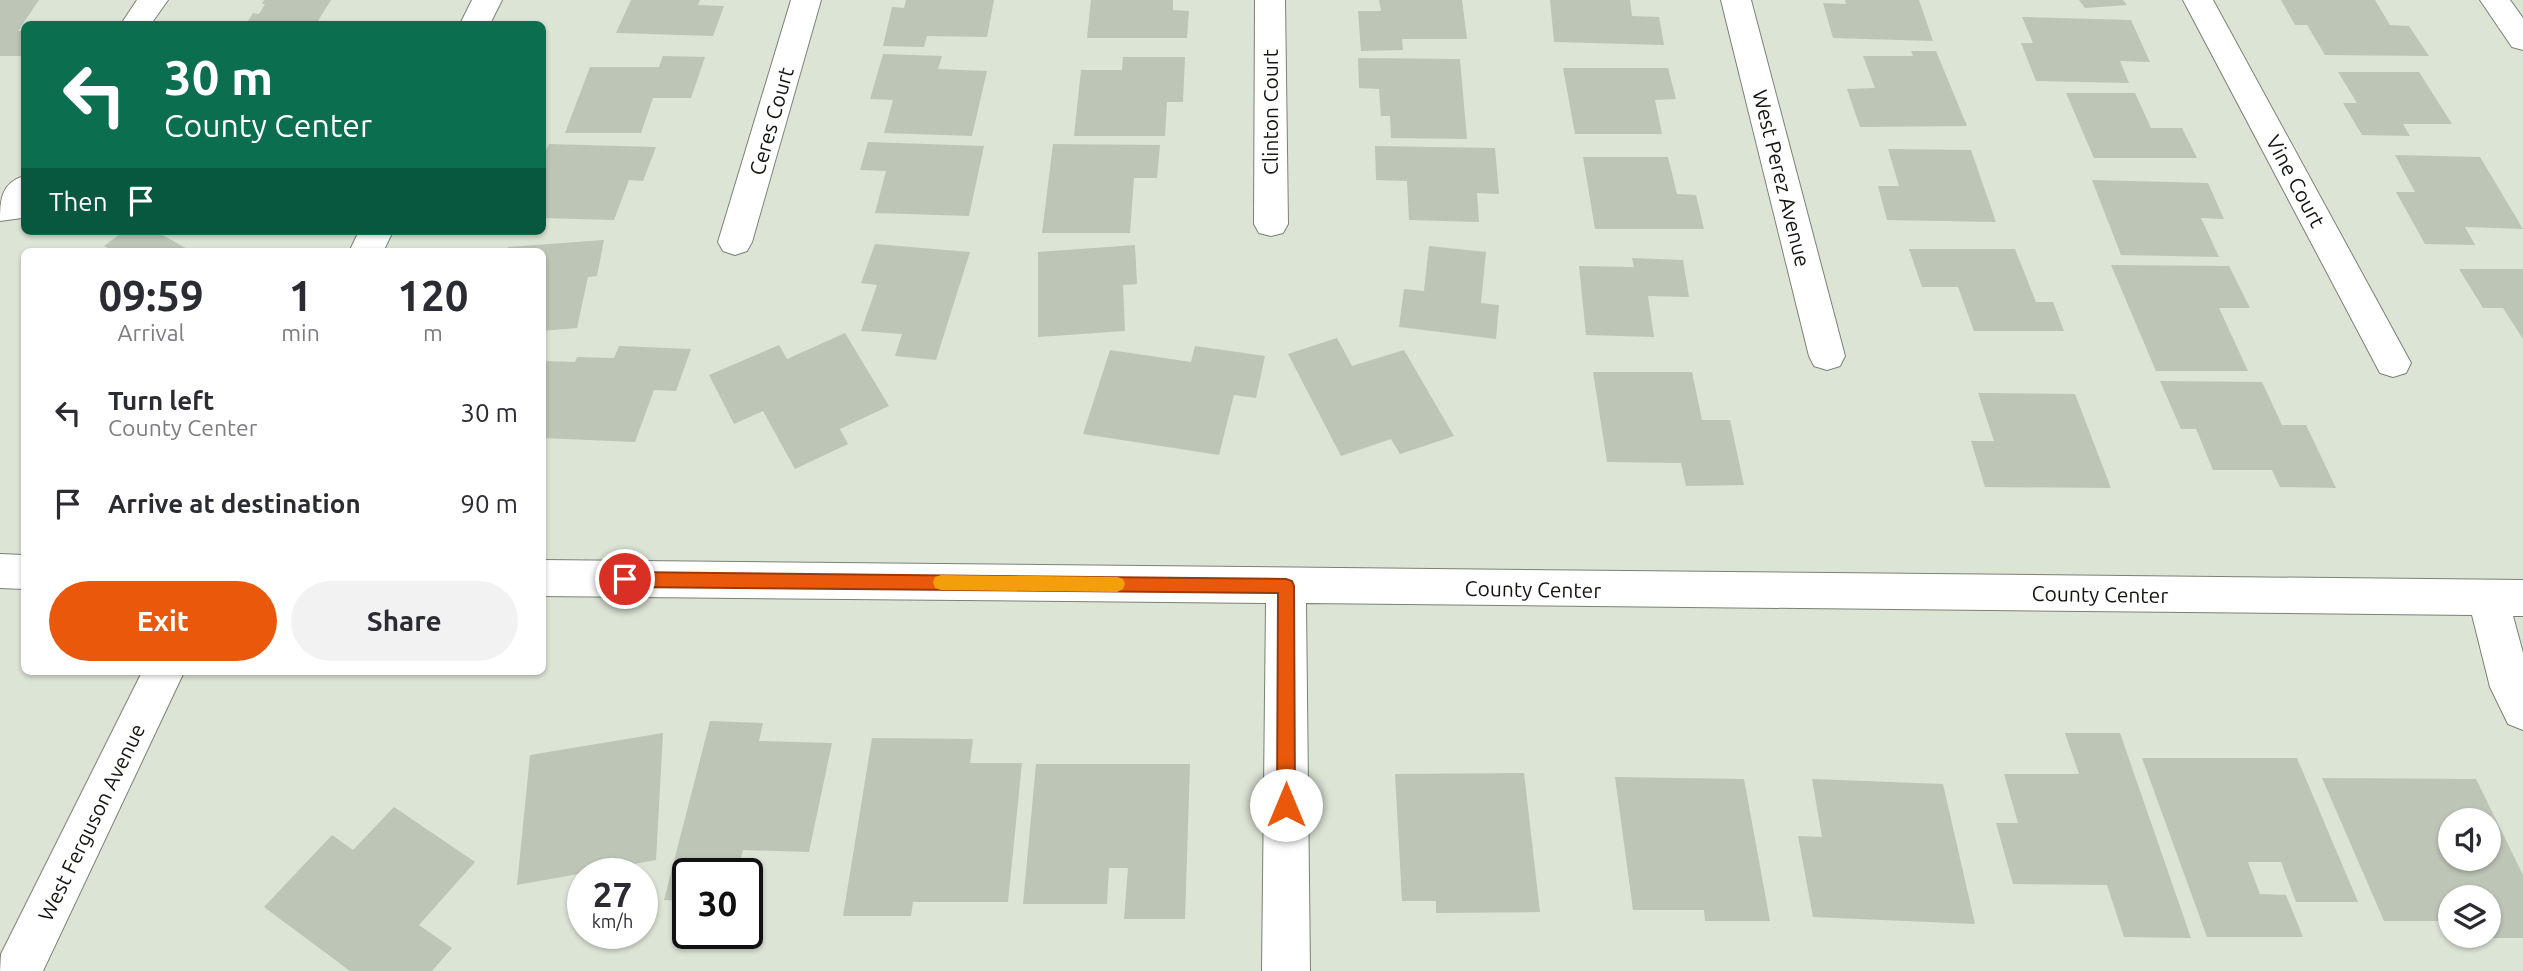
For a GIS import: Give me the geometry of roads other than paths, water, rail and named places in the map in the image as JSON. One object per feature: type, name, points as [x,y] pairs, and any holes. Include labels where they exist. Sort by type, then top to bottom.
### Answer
[{"type":"street","points":[[138,21],[153,0]]},
{"type":"street","points":[[476,21],[487,0]]},
{"type":"street","name":"Ceres Court","points":[[735,242],[806,0]]},
{"type":"street","name":"Clinton Court","points":[[1270,0],[1271,224]]},
{"type":"street","name":"West Perez Avenue","points":[[1736,0],[1827,356]]},
{"type":"street","name":"Vine Court","points":[[2198,0],[2393,363]]},
{"type":"street","points":[[2495,0],[2523,40]]},
{"type":"street","points":[[0,571],[21,572]]},
{"type":"street","name":"County Center","points":[[546,578],[2506,598]]},
{"type":"street","points":[[1286,586],[1286,971]]},
{"type":"street","points":[[2506,598],[2523,639]]},
{"type":"street","points":[[2506,598],[2511,687],[2523,710]]},
{"type":"street","name":"West Ferguson Avenue","points":[[18,971],[162,675]]}]
